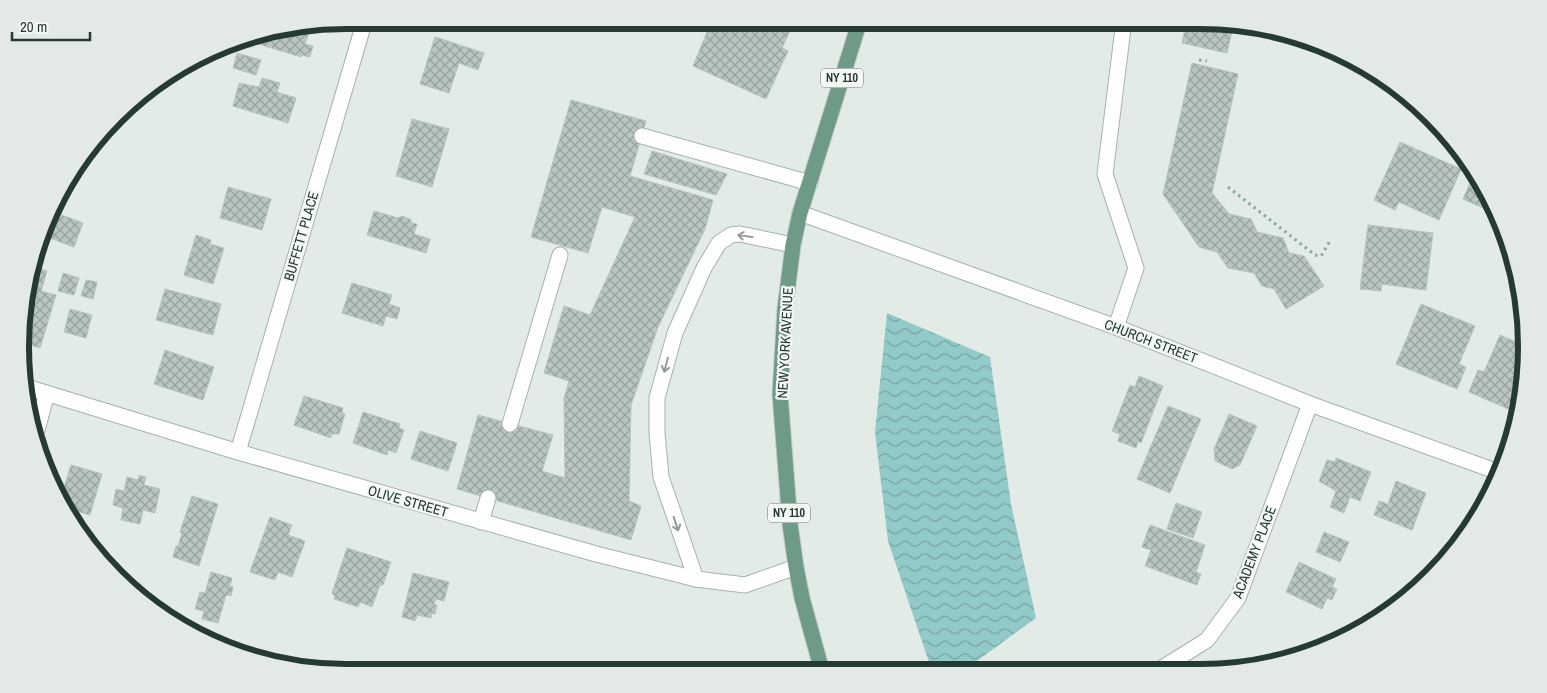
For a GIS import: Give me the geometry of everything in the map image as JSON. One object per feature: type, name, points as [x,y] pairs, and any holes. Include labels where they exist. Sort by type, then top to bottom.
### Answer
[{"type":"main road","name":"NEW YORK AVENUE","points":[[820,664],[802,598],[790,524],[780,394],[785,309],[793,245],[800,213],[857,29]]},
{"type":"street","name":"BUFFETT PLACE","points":[[238,452],[362,29]]},
{"type":"street","points":[[1116,327],[1136,268],[1104,174],[1123,29]]},
{"type":"street","points":[[642,136],[810,183]]},
{"type":"street","name":"CHURCH STREET","points":[[800,213],[1116,327],[1310,404],[1493,470]]},
{"type":"street","points":[[696,579],[661,477],[657,433],[658,398],[675,333],[704,268],[719,243],[731,235],[740,234],[793,245]]},
{"type":"street","points":[[510,424],[560,256]]},
{"type":"street","name":"OLIVE STREET","points":[[31,388],[238,452],[481,522],[696,579],[716,583],[745,585],[796,567]]},
{"type":"street","points":[[39,424],[47,393]]},
{"type":"street","name":"ACADEMY PLACE","points":[[1168,664],[1207,640],[1238,598],[1310,404]]},
{"type":"street","points":[[481,522],[488,498]]},
{"type":"path","points":[[1199,60],[1207,61]]},
{"type":"path","points":[[1228,188],[1315,256],[1321,256],[1330,241]]},
{"type":"water","points":[[887,313],[990,357],[1011,504],[1036,618],[973,664],[930,664],[888,541],[875,432]]},
{"type":"building","points":[[708,29],[791,29],[782,48],[788,51],[766,99],[693,66]]},
{"type":"building","points":[[1185,29],[1232,30],[1227,53],[1182,43]]},
{"type":"building","points":[[309,31],[305,44],[313,46],[310,57],[302,55],[301,57],[255,43]]},
{"type":"building","points":[[435,37],[484,53],[478,70],[459,63],[449,93],[420,84]]},
{"type":"building","points":[[237,53],[261,60],[256,75],[233,68]]},
{"type":"building","points":[[1192,63],[1238,74],[1212,193],[1229,214],[1251,219],[1257,232],[1283,238],[1289,253],[1304,256],[1324,286],[1286,309],[1274,289],[1262,286],[1254,273],[1228,268],[1217,252],[1199,247],[1163,194]]},
{"type":"building","points":[[262,78],[280,83],[277,92],[296,98],[288,123],[233,106],[239,83],[259,87]]},
{"type":"building","points":[[571,100],[646,121],[630,176],[713,200],[705,229],[658,327],[631,405],[629,501],[641,506],[631,540],[457,489],[478,415],[553,435],[542,471],[565,478],[564,398],[569,381],[544,373],[564,306],[590,315],[635,217],[602,207],[588,253],[531,237]]},
{"type":"building","points":[[412,119],[449,129],[432,187],[396,176]]},
{"type":"building","points":[[1400,142],[1461,169],[1439,220],[1399,202],[1395,210],[1374,200]]},
{"type":"building","points":[[652,151],[727,174],[716,195],[644,174]]},
{"type":"building","points":[[1471,180],[1487,210],[1463,199]]},
{"type":"building","points":[[228,187],[271,199],[262,230],[220,218]]},
{"type":"building","points":[[374,211],[398,218],[402,216],[417,224],[414,234],[430,239],[426,253],[367,235]]},
{"type":"building","points":[[59,214],[83,223],[74,247],[50,238]]},
{"type":"building","points":[[1368,225],[1433,233],[1426,290],[1382,284],[1381,291],[1360,289]]},
{"type":"building","points":[[196,235],[211,240],[210,244],[224,248],[213,284],[184,275]]},
{"type":"building","points":[[39,269],[47,271],[41,291],[56,295],[40,348],[29,345],[31,305]]},
{"type":"building","points":[[63,273],[79,278],[74,295],[58,291]]},
{"type":"building","points":[[86,280],[97,282],[93,299],[81,296]]},
{"type":"building","points":[[352,283],[392,295],[389,304],[400,308],[397,319],[386,316],[383,326],[342,313]]},
{"type":"building","points":[[165,289],[221,304],[213,335],[156,320]]},
{"type":"building","points":[[1421,304],[1475,326],[1459,364],[1466,367],[1457,389],[1396,364]]},
{"type":"building","points":[[70,309],[92,315],[86,338],[64,332]]},
{"type":"building","points":[[1500,335],[1518,343],[1516,388],[1511,410],[1469,392],[1478,370],[1484,372]]},
{"type":"building","points":[[165,350],[214,367],[203,400],[154,384]]},
{"type":"building","points":[[1139,376],[1163,386],[1141,443],[1138,441],[1136,448],[1118,441],[1120,434],[1112,431],[1130,385],[1135,387]]},
{"type":"building","points":[[304,396],[343,408],[342,413],[345,414],[339,434],[331,434],[331,438],[294,425]]},
{"type":"building","points":[[1168,406],[1201,419],[1170,493],[1137,479]]},
{"type":"building","points":[[363,412],[400,424],[399,428],[404,430],[396,453],[388,450],[387,455],[353,443]]},
{"type":"building","points":[[1229,414],[1257,426],[1240,465],[1232,469],[1215,461],[1214,449]]},
{"type":"building","points":[[420,431],[457,443],[448,471],[411,459]]},
{"type":"building","points":[[1336,458],[1371,472],[1360,501],[1350,497],[1344,513],[1330,507],[1336,491],[1319,481],[1327,460],[1335,462]]},
{"type":"building","points":[[71,465],[102,474],[90,515],[74,510],[63,490]]},
{"type":"building","points":[[139,475],[146,477],[144,485],[160,489],[155,513],[143,510],[140,524],[121,520],[123,508],[113,505],[116,489],[124,491],[127,477],[138,480]]},
{"type":"building","points":[[1396,481],[1426,493],[1412,530],[1374,515],[1379,501],[1388,504]]},
{"type":"building","points":[[192,496],[218,504],[199,566],[173,557],[176,546],[178,546],[182,533],[180,532]]},
{"type":"building","points":[[1176,503],[1202,512],[1193,538],[1167,529]]},
{"type":"building","points":[[270,517],[292,525],[288,535],[305,541],[292,577],[278,572],[275,580],[250,572]]},
{"type":"building","points":[[1150,525],[1205,545],[1196,572],[1201,574],[1197,585],[1145,566],[1151,550],[1142,547]]},
{"type":"building","points":[[1324,532],[1349,542],[1340,562],[1316,552]]},
{"type":"building","points":[[347,548],[391,562],[383,585],[380,585],[372,607],[360,602],[358,607],[334,599],[335,596],[332,593]]},
{"type":"building","points":[[1299,562],[1336,579],[1332,587],[1337,589],[1332,600],[1327,598],[1322,609],[1286,592]]},
{"type":"building","points":[[211,572],[232,578],[230,586],[233,587],[231,596],[226,595],[218,623],[202,619],[204,611],[195,609],[200,592],[205,593]]},
{"type":"building","points":[[413,573],[449,582],[444,601],[436,599],[434,605],[437,605],[435,614],[432,613],[431,618],[417,615],[415,621],[402,617]]}]
